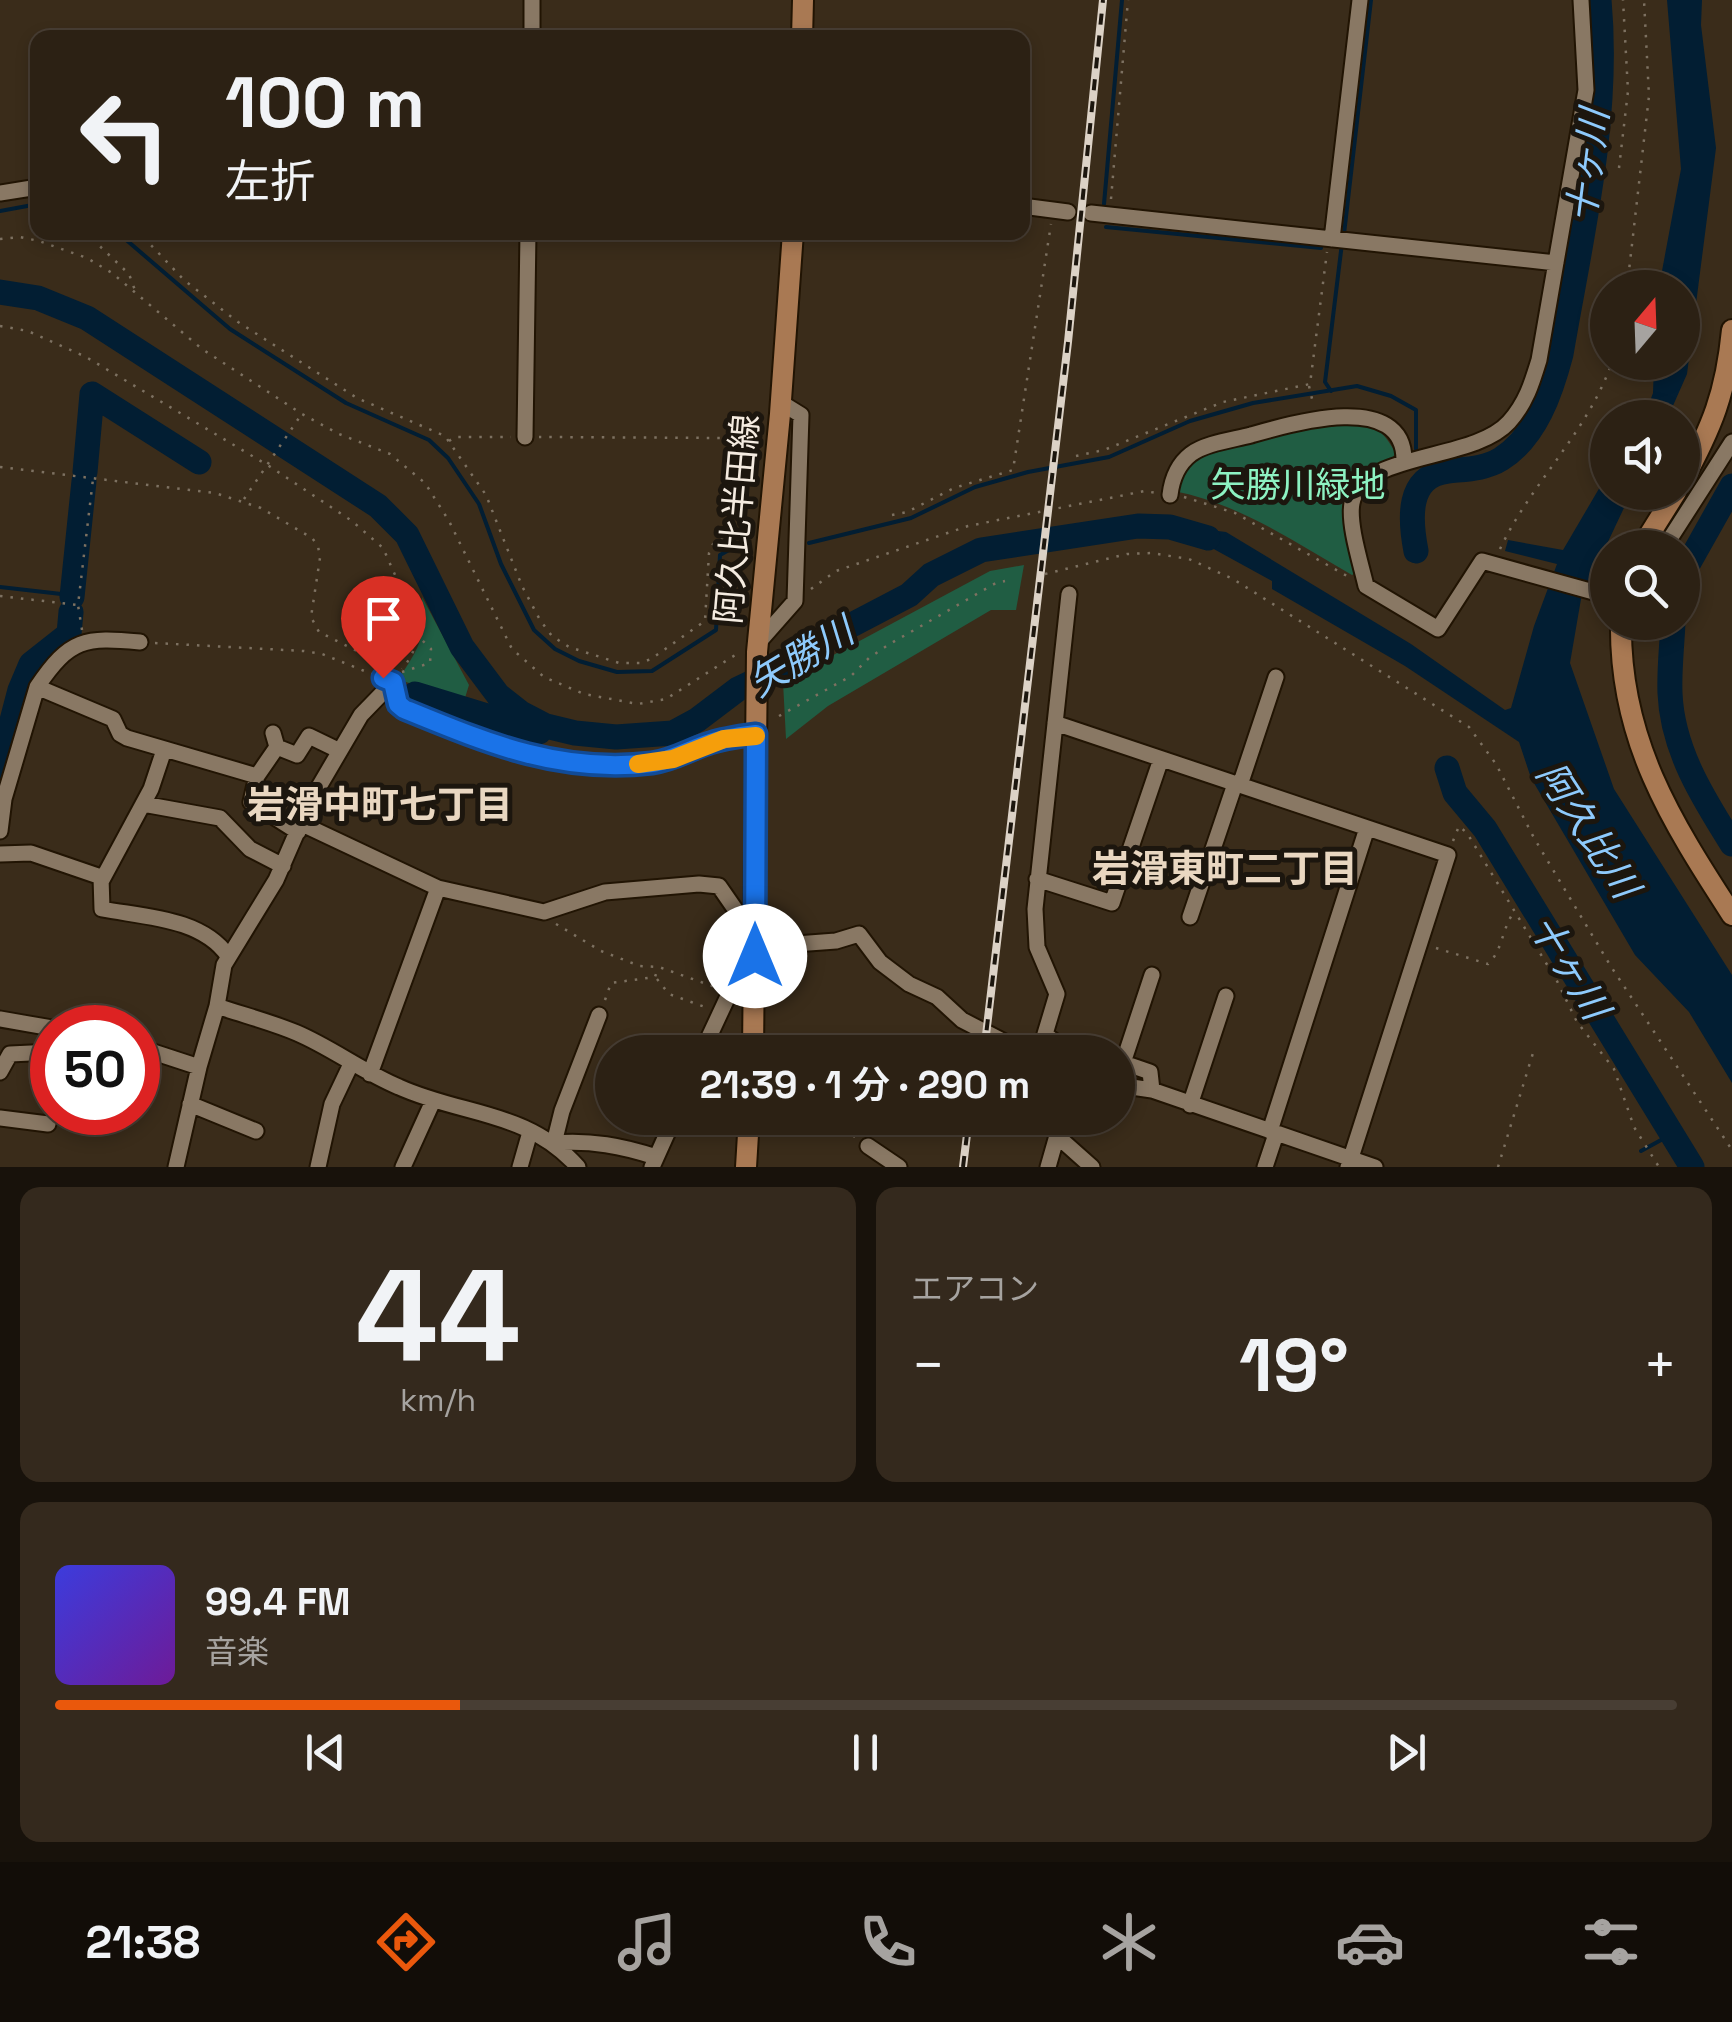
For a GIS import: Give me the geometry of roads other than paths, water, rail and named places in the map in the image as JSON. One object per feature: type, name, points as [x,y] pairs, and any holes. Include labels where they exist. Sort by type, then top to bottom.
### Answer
[{"type":"main road","points":[[802,30],[803,0]]},
{"type":"main road","name":"阿久比半田線","points":[[753,1035],[757,647],[792,240]]},
{"type":"main road","points":[[1700,449],[1723,394],[1732,330]]},
{"type":"main road","points":[[1621,640],[1622,670],[1637,742],[1657,790],[1732,915]]},
{"type":"main road","points":[[746,1167],[749,1135]]},
{"type":"street","points":[[532,0],[532,30]]},
{"type":"street","points":[[1330,239],[1360,0]]},
{"type":"street","points":[[1581,0],[1586,90],[1539,360],[1527,398],[1507,424],[1481,442],[1416,462],[1404,461],[1374,474],[1358,490],[1352,512],[1366,586],[1438,629],[1482,561],[1590,591]]},
{"type":"street","points":[[0,193],[30,188]]},
{"type":"street","points":[[1030,207],[1061,211]]},
{"type":"street","points":[[1091,213],[1556,262]]},
{"type":"street","points":[[525,437],[528,240]]},
{"type":"street","points":[[757,647],[795,601],[802,415],[780,402]]},
{"type":"street","points":[[1170,495],[1176,470],[1198,450],[1316,419],[1376,419],[1392,430],[1404,451],[1404,461]]},
{"type":"street","points":[[1676,530],[1732,442]]},
{"type":"street","points":[[1046,1035],[1056,994],[1037,946],[1034,909],[1069,594]]},
{"type":"street","points":[[0,831],[4,799],[37,686],[83,641],[140,642]]},
{"type":"street","points":[[1190,916],[1276,677]]},
{"type":"street","points":[[176,1167],[228,956],[283,866],[299,827],[361,715],[392,678],[398,704],[404,709],[495,747],[544,760],[652,763],[689,754],[706,744],[756,734]]},
{"type":"street","points":[[37,686],[113,719],[120,734],[127,738],[257,776]]},
{"type":"street","points":[[1055,724],[1448,855],[1350,1163]]},
{"type":"street","points":[[340,751],[309,736],[297,755],[275,740],[257,776],[251,802],[438,888],[544,912],[606,892],[709,885],[724,889],[755,947]]},
{"type":"street","points":[[164,750],[143,804],[102,880],[102,909],[178,924],[209,935],[228,956]]},
{"type":"street","points":[[1037,878],[1112,904],[1161,759]]},
{"type":"street","points":[[143,804],[220,818],[250,849],[283,866]]},
{"type":"street","points":[[1265,1167],[1367,828]]},
{"type":"street","points":[[0,854],[31,853],[102,880]]},
{"type":"street","points":[[370,1074],[438,888]]},
{"type":"street","points":[[755,947],[836,941],[859,934],[880,962],[910,984],[937,996],[962,1020],[991,1035]]},
{"type":"street","points":[[710,1035],[755,947]]},
{"type":"street","points":[[1130,1035],[1152,975]]},
{"type":"street","points":[[1190,1105],[1226,996]]},
{"type":"street","points":[[217,1006],[298,1034],[350,1064],[432,1101],[487,1112],[554,1142],[578,1167]]},
{"type":"street","points":[[554,1142],[599,1014]]},
{"type":"street","points":[[0,1019],[30,1024]]},
{"type":"street","points":[[0,1072],[10,1054],[30,1053]]},
{"type":"street","points":[[160,1055],[199,1068]]},
{"type":"street","points":[[318,1167],[332,1104],[350,1064]]},
{"type":"street","points":[[1135,1067],[1150,1072],[1152,1090]]},
{"type":"street","points":[[1135,1088],[1273,1132],[1350,1163],[1375,1167]]},
{"type":"street","points":[[409,1165],[432,1101]]},
{"type":"street","points":[[190,1104],[256,1131]]},
{"type":"street","points":[[0,1118],[30,1122]]},
{"type":"street","points":[[520,1167],[530,1132]]},
{"type":"street","points":[[554,1142],[582,1140],[622,1146],[654,1162],[666,1135]]},
{"type":"street","points":[[1048,1167],[1056,1135],[1092,1167]]},
{"type":"street","points":[[868,1146],[899,1167]]},
{"type":"water","points":[[1667,0],[1702,0],[1701,25],[1716,148],[1700,273],[1662,270],[1681,169]]},
{"type":"water","points":[[1653,380],[1684,380],[1676,400],[1650,400]]},
{"type":"water","name":"阿久比川","points":[[1590,504],[1590,510],[1623,510],[1614,530],[1590,530],[1590,580],[1581,599],[1570,663],[1614,789],[1732,975],[1732,1083],[1689,1012],[1635,955],[1531,778],[1519,742],[1405,666],[1272,589],[1272,581],[1170,525],[1226,532],[1411,644],[1505,710],[1511,708],[1534,626],[1557,564],[1505,551],[1508,540],[1563,550]]},
{"type":"waterway","points":[[1104,204],[1122,0]]},
{"type":"waterway","points":[[1344,234],[1371,0]]},
{"type":"waterway","name":"十ヶ川","points":[[1416,551],[1412,513],[1424,481],[1448,471],[1488,465],[1513,450],[1533,426],[1552,383],[1561,354],[1592,178],[1601,89],[1599,0]]},
{"type":"waterway","points":[[0,211],[30,205]]},
{"type":"waterway","points":[[1106,227],[1321,248]]},
{"type":"waterway","points":[[126,240],[230,329],[346,403],[429,440],[448,458],[479,504],[501,564],[534,630],[555,649],[617,672],[652,671],[716,630],[720,555],[729,550]]},
{"type":"waterway","points":[[1331,391],[1325,382],[1342,243]]},
{"type":"waterway","name":"矢勝川","points":[[0,292],[38,298],[87,318],[378,506],[407,535],[462,647],[498,695],[546,726],[575,733],[616,737],[673,733],[738,689],[786,666],[844,629],[909,595],[931,575],[981,550],[1138,526],[1170,527],[1208,538]]},
{"type":"waterway","points":[[809,543],[911,518],[975,487],[1028,472],[1109,457],[1190,421],[1253,403],[1357,386],[1391,396],[1416,410],[1416,449]]},
{"type":"waterway","points":[[85,472],[92,394],[199,462]]},
{"type":"waterway","points":[[85,472],[95,397],[196,460],[197,456]]},
{"type":"waterway","points":[[72,597],[84,481]]},
{"type":"waterway","points":[[0,587],[70,595],[84,484]]},
{"type":"waterway","points":[[1700,543],[1732,486]]},
{"type":"waterway","points":[[0,766],[31,664],[69,634],[71,612]]},
{"type":"waterway","points":[[1672,640],[1670,693],[1676,734],[1700,791],[1732,844]]},
{"type":"waterway","points":[[415,694],[539,732]]},
{"type":"waterway","name":"十ヶ川","points":[[1447,768],[1455,793],[1485,829],[1692,1167]]},
{"type":"waterway","points":[[1641,1151],[1672,1134]]},
{"type":"railway","points":[[986,1035],[1068,342],[1103,0]]},
{"type":"railway","points":[[963,1167],[967,1135]]},
{"type":"district","name":"岩滑中町七丁目","points":[[380,805]]},
{"type":"district","name":"岩滑東町二丁目","points":[[1225,869]]},
{"type":"park label","name":"矢勝川緑地","points":[[1298,485]]}]
